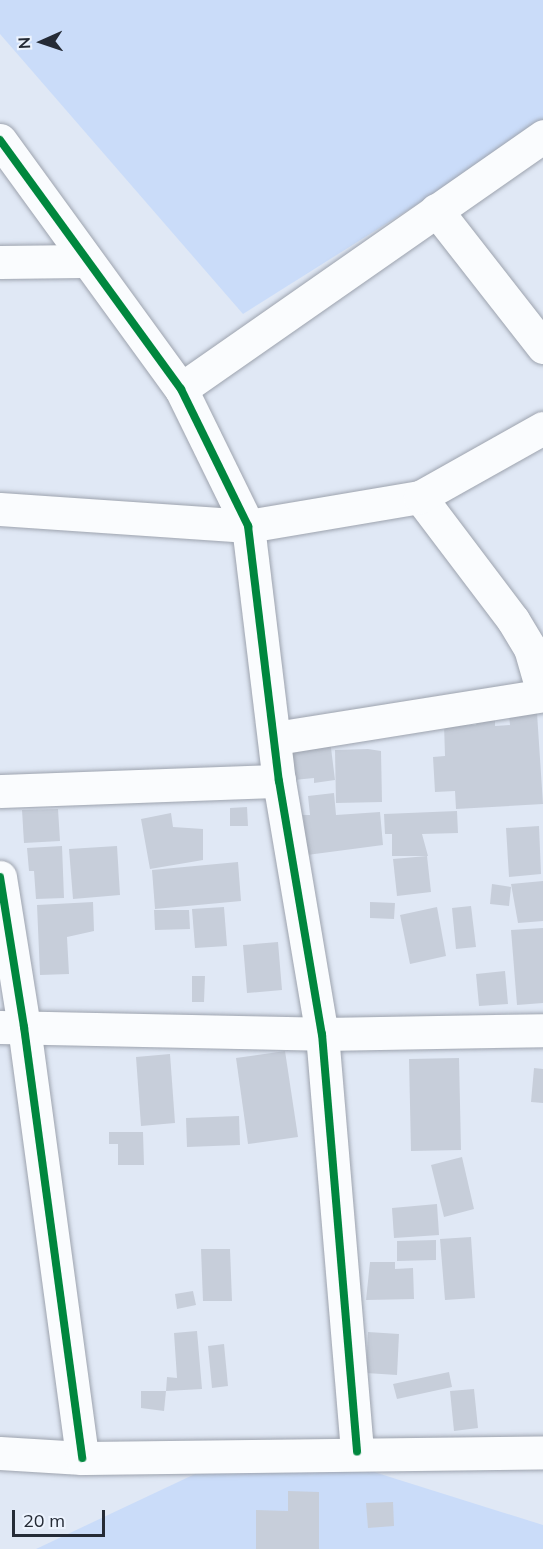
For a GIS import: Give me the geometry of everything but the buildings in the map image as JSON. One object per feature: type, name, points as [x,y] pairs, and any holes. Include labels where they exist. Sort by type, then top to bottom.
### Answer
[{"type":"street","points":[[181,389],[543,136]]},
{"type":"street","points":[[0,140],[84,261],[181,389],[248,526],[276,738],[279,781],[322,1034],[357,1452]]},
{"type":"street","points":[[436,210],[543,347]]},
{"type":"street","points":[[0,262],[84,261]]},
{"type":"street","points":[[0,509],[248,526],[420,497],[543,429]]},
{"type":"street","points":[[276,738],[543,694],[530,648],[513,620],[420,497]]},
{"type":"street","points":[[0,791],[279,781]]},
{"type":"street","points":[[0,877],[12,1027],[82,1458]]},
{"type":"street","points":[[12,1027],[322,1034],[543,1030]]},
{"type":"street","points":[[0,1453],[82,1458],[357,1452],[543,1452]]},
{"type":"shaded area","points":[[0,0],[543,0],[543,125],[243,314],[0,34]]},
{"type":"shaded area","points":[[269,1439],[543,1525],[543,1549],[36,1549]]},
{"type":"cycle path","points":[[0,140],[181,389],[248,526],[279,781],[322,1034],[357,1452]]},
{"type":"cycle path","points":[[0,877],[24,1027],[82,1458]]}]
